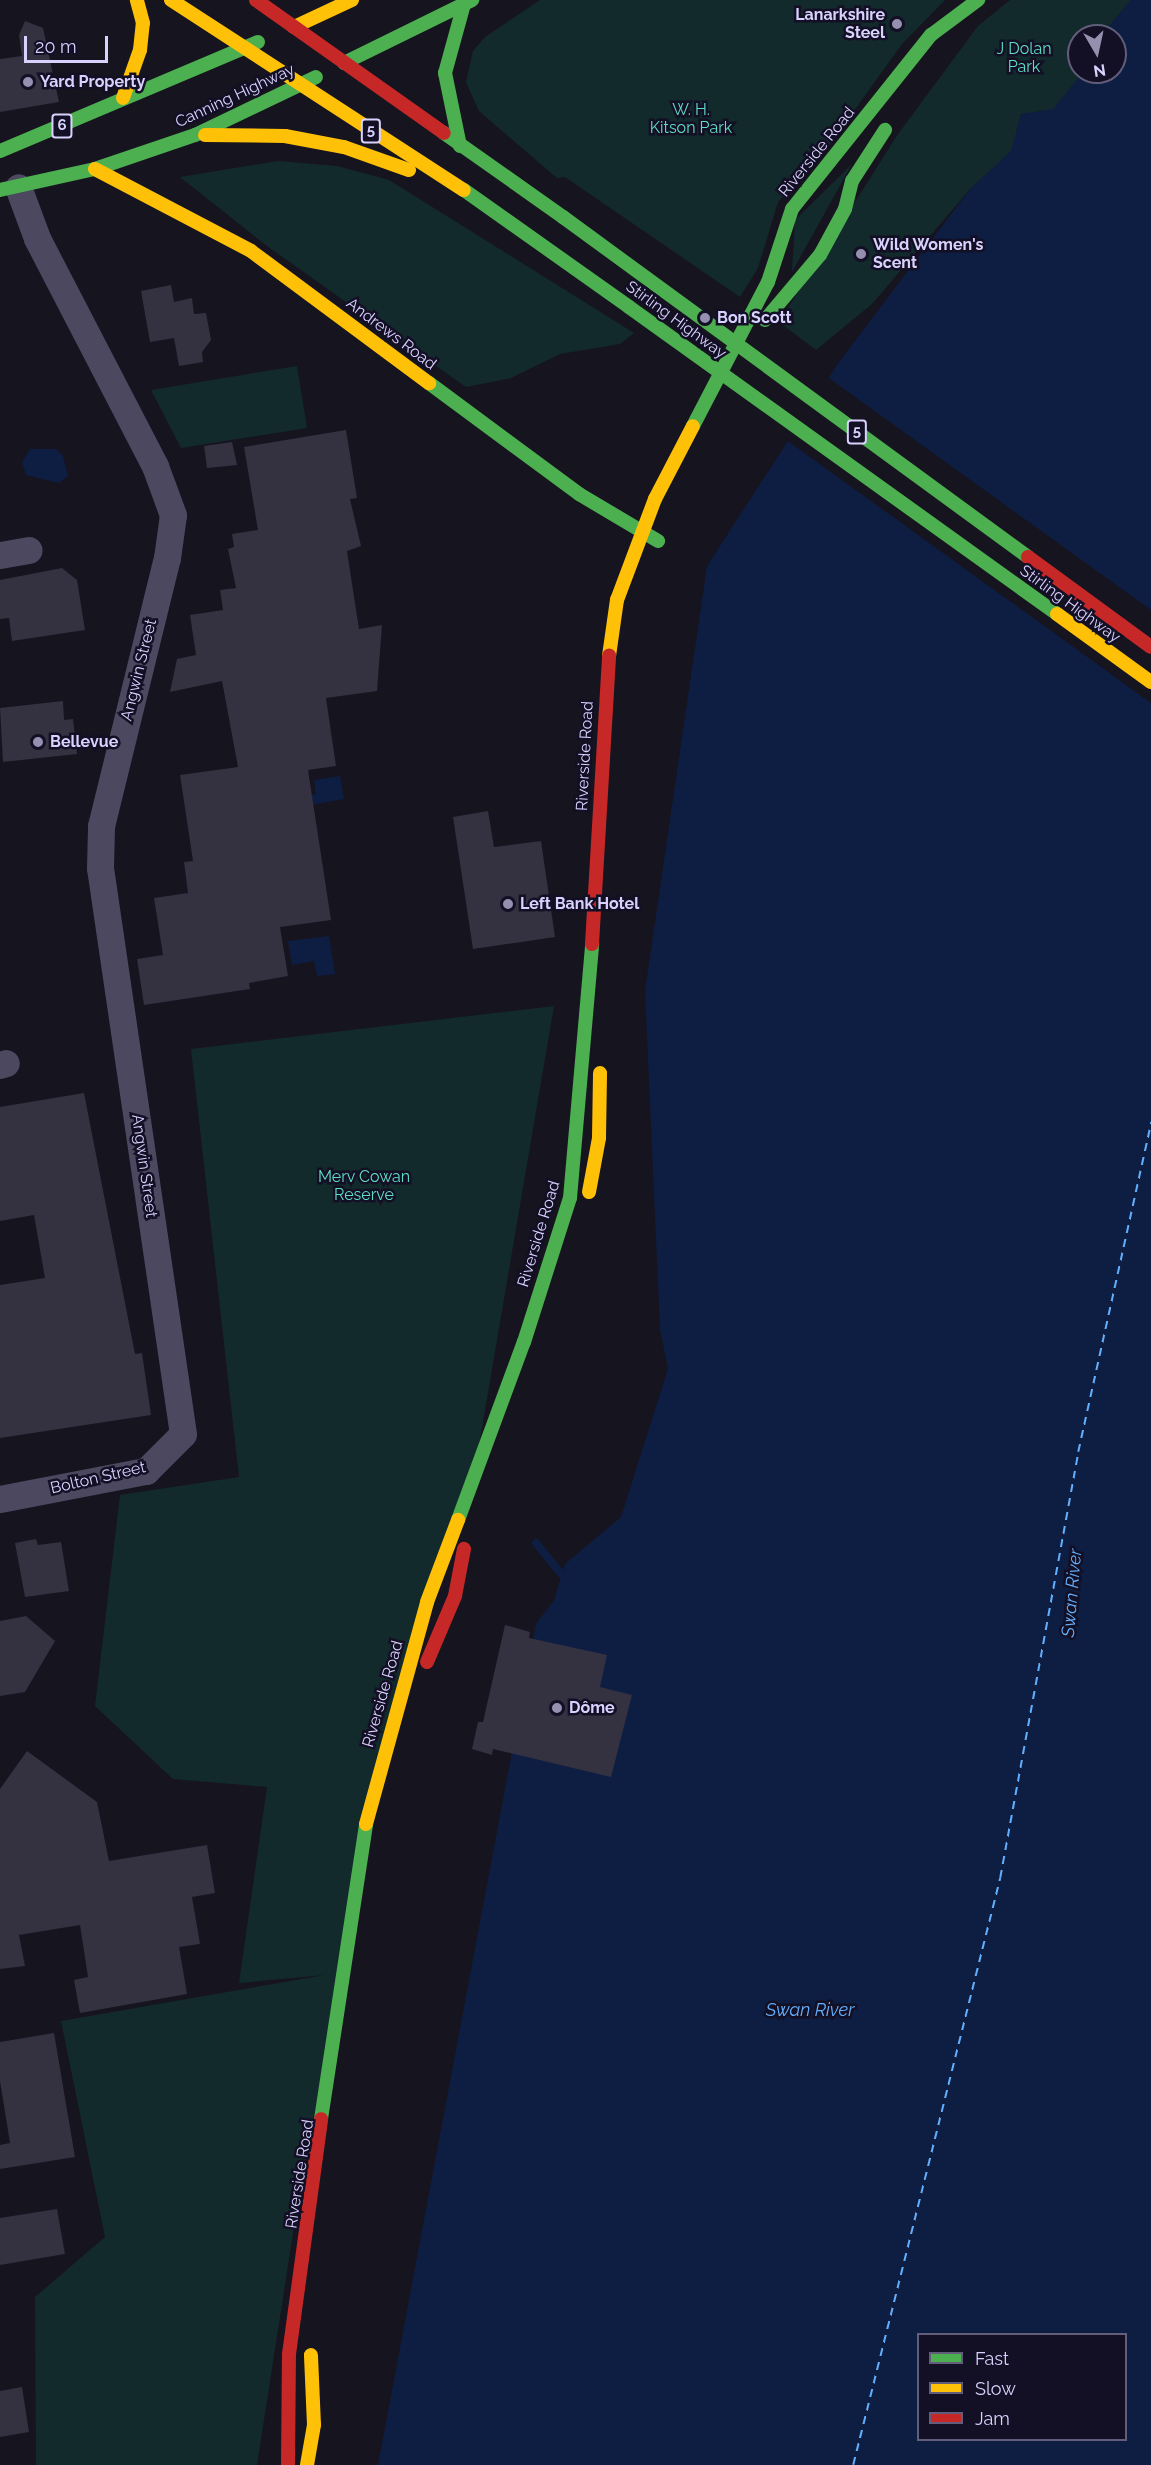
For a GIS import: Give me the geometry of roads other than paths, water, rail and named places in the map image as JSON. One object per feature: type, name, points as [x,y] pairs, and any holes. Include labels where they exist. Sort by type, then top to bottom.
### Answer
[{"type":"main road","points":[[123,98],[141,51],[142,23],[137,0]]},
{"type":"main road","name":"Stirling Highway","points":[[171,0],[444,177],[543,245],[1151,682]]},
{"type":"main road","name":"Stirling Highway","points":[[256,0],[563,217],[1151,647]]},
{"type":"main road","name":"6","points":[[0,152],[352,0]]},
{"type":"main road","name":"Riverside Road","points":[[288,2465],[289,2354],[348,1926],[369,1809],[427,1602],[524,1342],[570,1198],[590,976],[610,632],[640,531],[768,282],[792,210],[931,35],[978,0]]},
{"type":"main road","points":[[460,146],[445,73],[446,56],[468,2]]},
{"type":"main road","name":"Canning Highway","points":[[9,188],[95,168],[195,135],[468,2]]},
{"type":"main road","name":"Riverside Road","points":[[946,44],[962,14]]},
{"type":"main road","points":[[704,438],[764,322],[785,291],[820,255],[844,209],[856,173],[897,113]]},
{"type":"main road","points":[[195,135],[285,136],[344,147],[402,169],[444,177]]},
{"type":"main road","name":"Andrews Road","points":[[95,168],[251,251],[579,494],[659,541]]},
{"type":"main road","name":"Riverside Road","points":[[603,997],[613,783],[624,671]]},
{"type":"main road","name":"Riverside Road","points":[[348,2048],[368,1887],[411,1695],[455,1596],[467,1538],[581,1217],[599,1138],[602,1061]]},
{"type":"main road","points":[[307,2465],[314,2425],[310,2338]]},
{"type":"street","name":"Angwin Street","points":[[9,188],[155,466],[173,515],[167,558],[101,826],[100,868],[183,1434]]},
{"type":"street","points":[[0,555],[29,550]]},
{"type":"street","name":"Bolton Street","points":[[0,1499],[146,1471],[183,1434]]},
{"type":"water","name":"Swan River","points":[[1131,0],[1151,0],[1151,2465],[378,2465],[536,1624],[554,1600],[565,1564],[621,1517],[668,1369],[660,1329],[645,991],[707,566],[839,362],[971,188],[1011,151],[1021,114],[1053,109],[1073,84],[1127,84],[1127,24],[1111,24]]},
{"type":"water","points":[[30,449],[56,449],[63,456],[68,476],[59,483],[26,475],[22,462]]},
{"type":"water","points":[[340,776],[344,799],[304,806],[302,796],[316,794],[314,780]]},
{"type":"water","points":[[329,936],[335,974],[317,976],[314,961],[292,965],[288,941]]},
{"type":"waterway","points":[[536,1543],[562,1575]]},
{"type":"place","name":"Lanarkshire Steel","points":[[897,24]]},
{"type":"place","name":"Yard Property","points":[[28,82]]},
{"type":"place","name":"Wild Women's Scent","points":[[861,254]]},
{"type":"place","name":"Bon Scott","points":[[705,318]]},
{"type":"place","name":"Bellevue","points":[[38,742]]},
{"type":"place","name":"Left Bank Hotel","points":[[508,904]]},
{"type":"place","name":"Dôme","points":[[557,1708]]},
{"type":"park label","name":"J Dolan Park","points":[[1024,58]]},
{"type":"park label","name":"W. H. Kitson Park","points":[[691,119]]},
{"type":"park label","name":"Merv Cowan Reserve","points":[[364,1186]]}]
